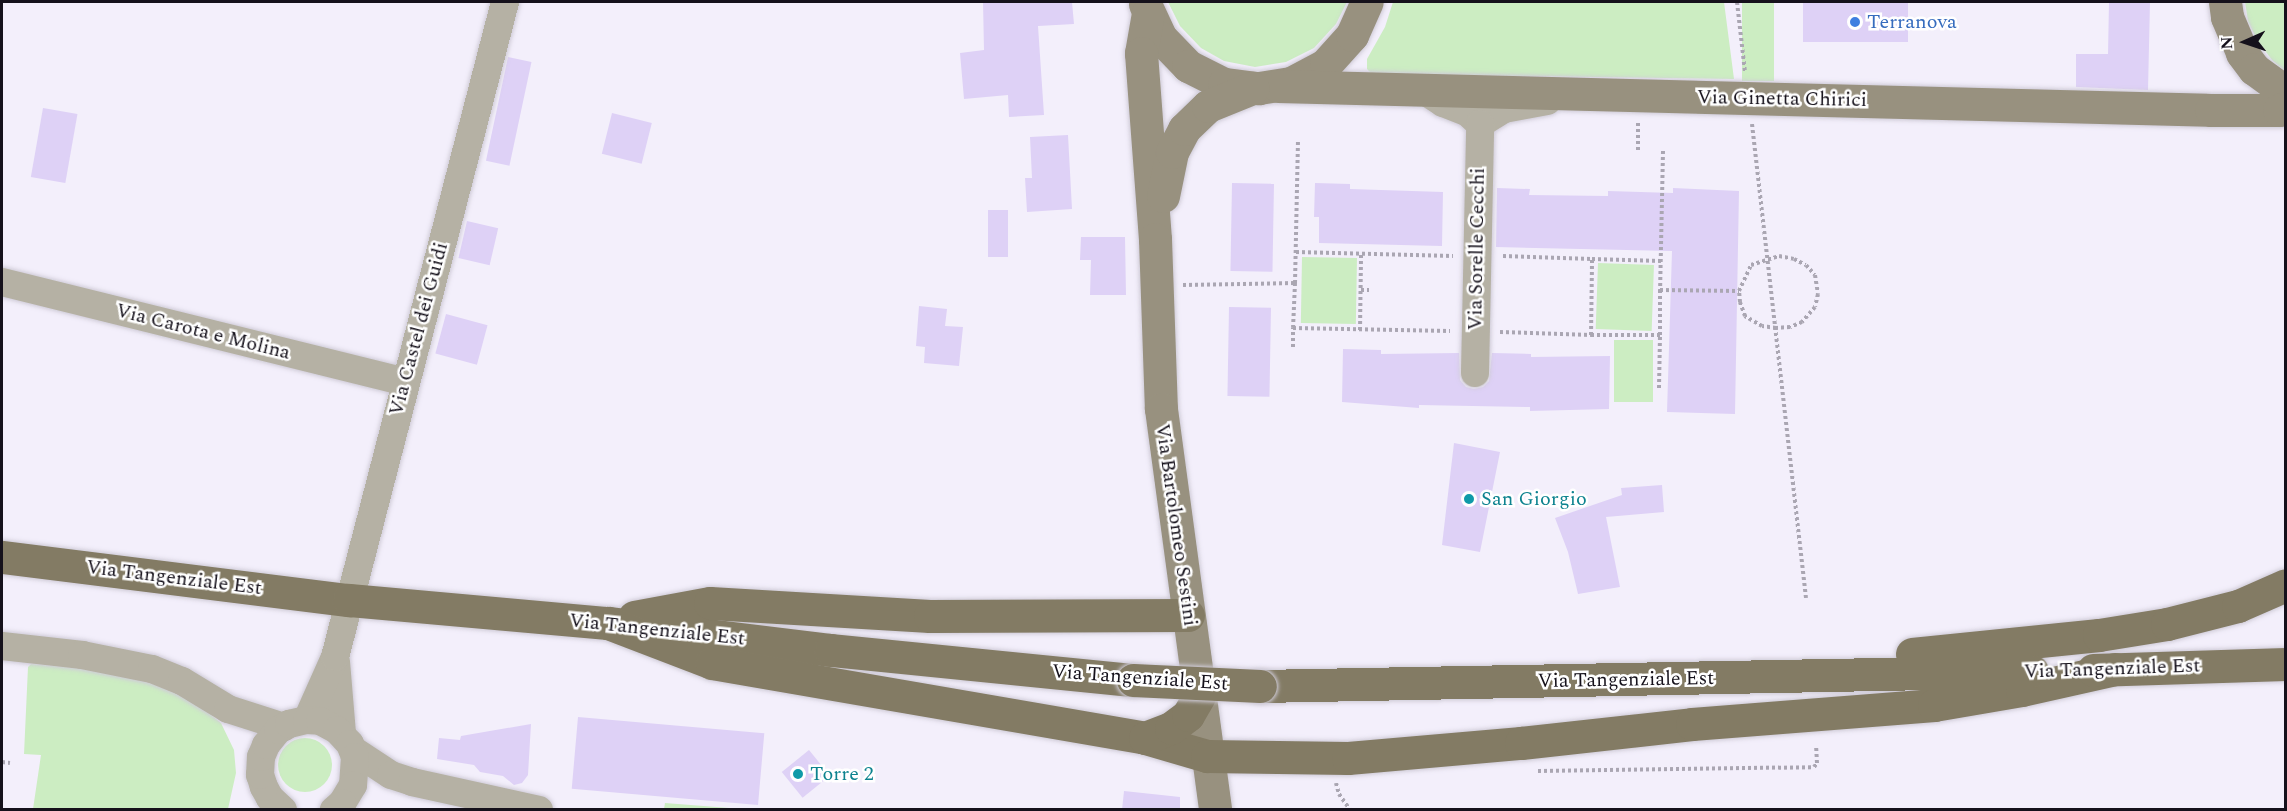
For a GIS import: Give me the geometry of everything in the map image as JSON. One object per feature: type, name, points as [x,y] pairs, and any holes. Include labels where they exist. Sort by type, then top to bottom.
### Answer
[{"type":"main road","points":[[1155,239],[1172,152],[1184,129],[1208,106],[1309,75],[1336,56],[1356,30],[1367,2]]},
{"type":"main road","points":[[2225,2],[2227,17],[2242,53],[2254,69],[2286,92]]},
{"type":"main road","points":[[1146,7],[1141,52],[1155,239]]},
{"type":"main road","name":"Via Ginetta Chirici","points":[[1146,7],[1168,47],[1188,66],[1219,82],[1265,87],[2211,110],[2279,110],[2286,108]]},
{"type":"main road","name":"Via Bartolomeo Sestini","points":[[1155,239],[1161,409],[1215,810]]},
{"type":"main road","name":"Via Tangenziale Est","points":[[2,557],[349,600],[608,623],[831,650],[1133,680],[1260,686],[1778,678],[2286,664]]},
{"type":"main road","points":[[1778,678],[1860,659],[2056,640],[2168,624],[2238,606],[2286,585]]},
{"type":"main road","points":[[608,623],[710,603],[930,616],[1188,615]]},
{"type":"main road","points":[[608,623],[712,663],[1145,738],[1207,756],[1348,758],[1521,743],[1692,724],[1934,705],[2022,690],[2115,669]]},
{"type":"main road","points":[[1145,738],[1171,728],[1188,715],[1198,696]]},
{"type":"street","name":"Via Castel dei Guidi","points":[[259,786],[266,745],[296,723],[335,657],[505,2]]},
{"type":"street","points":[[1423,90],[1443,103],[1467,112],[1480,124],[1504,109],[1536,105],[1561,94]]},
{"type":"street","name":"Via Sorelle Cecchi","points":[[1475,373],[1480,124]]},
{"type":"street","name":"Via Carota e Molina","points":[[2,282],[405,382]]},
{"type":"street","points":[[2,646],[82,655],[152,669],[182,681],[228,709],[296,723],[326,724],[391,775],[412,782],[539,810]]},
{"type":"street","name":"Via Castel dei Guidi","points":[[333,810],[342,803],[354,785],[356,764],[347,742],[335,657]]},
{"type":"street","points":[[228,709],[259,786],[283,810]]},
{"type":"path","points":[[1737,2],[1806,598]]},
{"type":"path","points":[[1638,111],[1638,150]]},
{"type":"path","points":[[1293,347],[1298,141]]},
{"type":"path","points":[[1659,388],[1663,151]]},
{"type":"path","points":[[1296,252],[1463,256]]},
{"type":"path","points":[[1360,330],[1361,254]]},
{"type":"path","points":[[1491,255],[1661,261]]},
{"type":"path","points":[[1788,257],[1800,261],[1811,270],[1817,281],[1817,300],[1808,318],[1796,325],[1776,328],[1756,324],[1745,316],[1740,302],[1740,291],[1747,269],[1751,264],[1767,258],[1788,257]]},
{"type":"path","points":[[1591,334],[1592,259]]},
{"type":"path","points":[[1180,286],[1192,283],[1295,283]]},
{"type":"path","points":[[1361,290],[1369,290]]},
{"type":"path","points":[[1660,290],[1740,291]]},
{"type":"path","points":[[1583,295],[1592,296]]},
{"type":"path","points":[[1293,328],[1660,335]]},
{"type":"path","points":[[1529,771],[1814,767],[1817,763],[1816,745]]},
{"type":"path","points":[[2,762],[10,763]]},
{"type":"path","points":[[1339,777],[1336,788],[1350,810]]},
{"type":"green space","points":[[1168,2],[1347,2],[1336,24],[1314,48],[1286,62],[1255,67],[1224,61],[1201,48],[1180,26]]},
{"type":"green space","points":[[1393,2],[1724,2],[1734,79],[1372,74],[1367,69],[1367,59],[1385,27]]},
{"type":"green space","points":[[1742,2],[1774,2],[1774,81],[1742,81]]},
{"type":"green space","points":[[2245,2],[2285,2],[2285,71],[2272,60],[2257,40],[2248,21]]},
{"type":"green space","points":[[1302,257],[1357,258],[1356,324],[1301,323]]},
{"type":"green space","points":[[1598,263],[1654,265],[1652,331],[1596,329]]},
{"type":"green space","points":[[1614,340],[1653,340],[1653,402],[1614,402]]},
{"type":"green space","points":[[31,664],[89,669],[150,683],[192,700],[221,723],[234,750],[236,773],[228,809],[33,809],[41,755],[24,754],[28,667]]},
{"type":"green space","points":[[305,738],[315,740],[324,746],[330,755],[332,765],[330,775],[324,784],[315,790],[305,792],[295,790],[286,784],[280,775],[278,765],[280,755],[286,746],[295,740]]},
{"type":"green space","points":[[665,803],[742,809],[664,809]]},
{"type":"building","points":[[983,2],[1072,2],[1074,24],[1038,26],[1044,115],[1009,117],[1008,95],[964,99],[960,53],[984,50]]},
{"type":"building","name":"Terranova","points":[[1803,2],[1908,2],[1908,42],[1803,42]]},
{"type":"building","points":[[2109,2],[2150,2],[2148,90],[2076,87],[2076,54],[2108,54]]},
{"type":"building","points":[[508,57],[531,62],[509,166],[486,161]]},
{"type":"building","points":[[43,108],[77,114],[65,183],[31,177]]},
{"type":"building","points":[[612,113],[652,123],[642,164],[602,154]]},
{"type":"building","points":[[1068,135],[1072,209],[1027,212],[1025,178],[1032,178],[1030,137]]},
{"type":"building","points":[[1232,183],[1274,184],[1272,272],[1230,271]]},
{"type":"building","points":[[1315,183],[1350,184],[1350,189],[1443,192],[1442,246],[1319,243],[1319,217],[1314,217]]},
{"type":"building","points":[[1497,188],[1530,189],[1529,195],[1608,196],[1608,191],[1673,193],[1673,188],[1739,191],[1735,414],[1667,412],[1672,251],[1496,247]]},
{"type":"building","points":[[988,210],[1008,210],[1008,257],[988,257]]},
{"type":"building","points":[[467,221],[498,228],[490,265],[458,258]]},
{"type":"building","points":[[1081,237],[1125,237],[1126,295],[1090,295],[1091,260],[1080,260]]},
{"type":"building","points":[[919,306],[947,309],[945,326],[963,327],[959,366],[924,363],[925,347],[916,346]]},
{"type":"building","points":[[1229,307],[1271,308],[1269,397],[1227,396]]},
{"type":"building","points":[[446,314],[488,325],[477,365],[435,354]]},
{"type":"building","points":[[1343,349],[1381,350],[1381,354],[1459,353],[1460,380],[1466,387],[1474,389],[1483,387],[1489,381],[1492,353],[1531,354],[1531,357],[1610,356],[1609,409],[1530,411],[1530,407],[1419,405],[1419,408],[1342,402]]},
{"type":"building","name":"San Giorgio","points":[[1454,443],[1500,452],[1480,552],[1442,545]]},
{"type":"building","name":"San Giorgio","points":[[1662,485],[1664,512],[1606,517],[1620,587],[1578,594],[1568,552],[1555,518],[1622,495],[1621,488]]},
{"type":"building","points":[[578,717],[764,733],[758,805],[572,789]]},
{"type":"building","points":[[531,724],[528,775],[522,783],[514,785],[503,776],[480,772],[474,765],[437,759],[439,738],[460,740],[461,736]]},
{"type":"building","name":"Torre 2","points":[[809,750],[830,776],[803,798],[782,772]]},
{"type":"building","points":[[1124,791],[1180,797],[1180,810],[1122,810]]},
{"type":"place","name":"Terranova","points":[[1855,22]]},
{"type":"place","name":"San Giorgio","points":[[1469,499]]},
{"type":"place","name":"Torre 2","points":[[798,774]]}]
